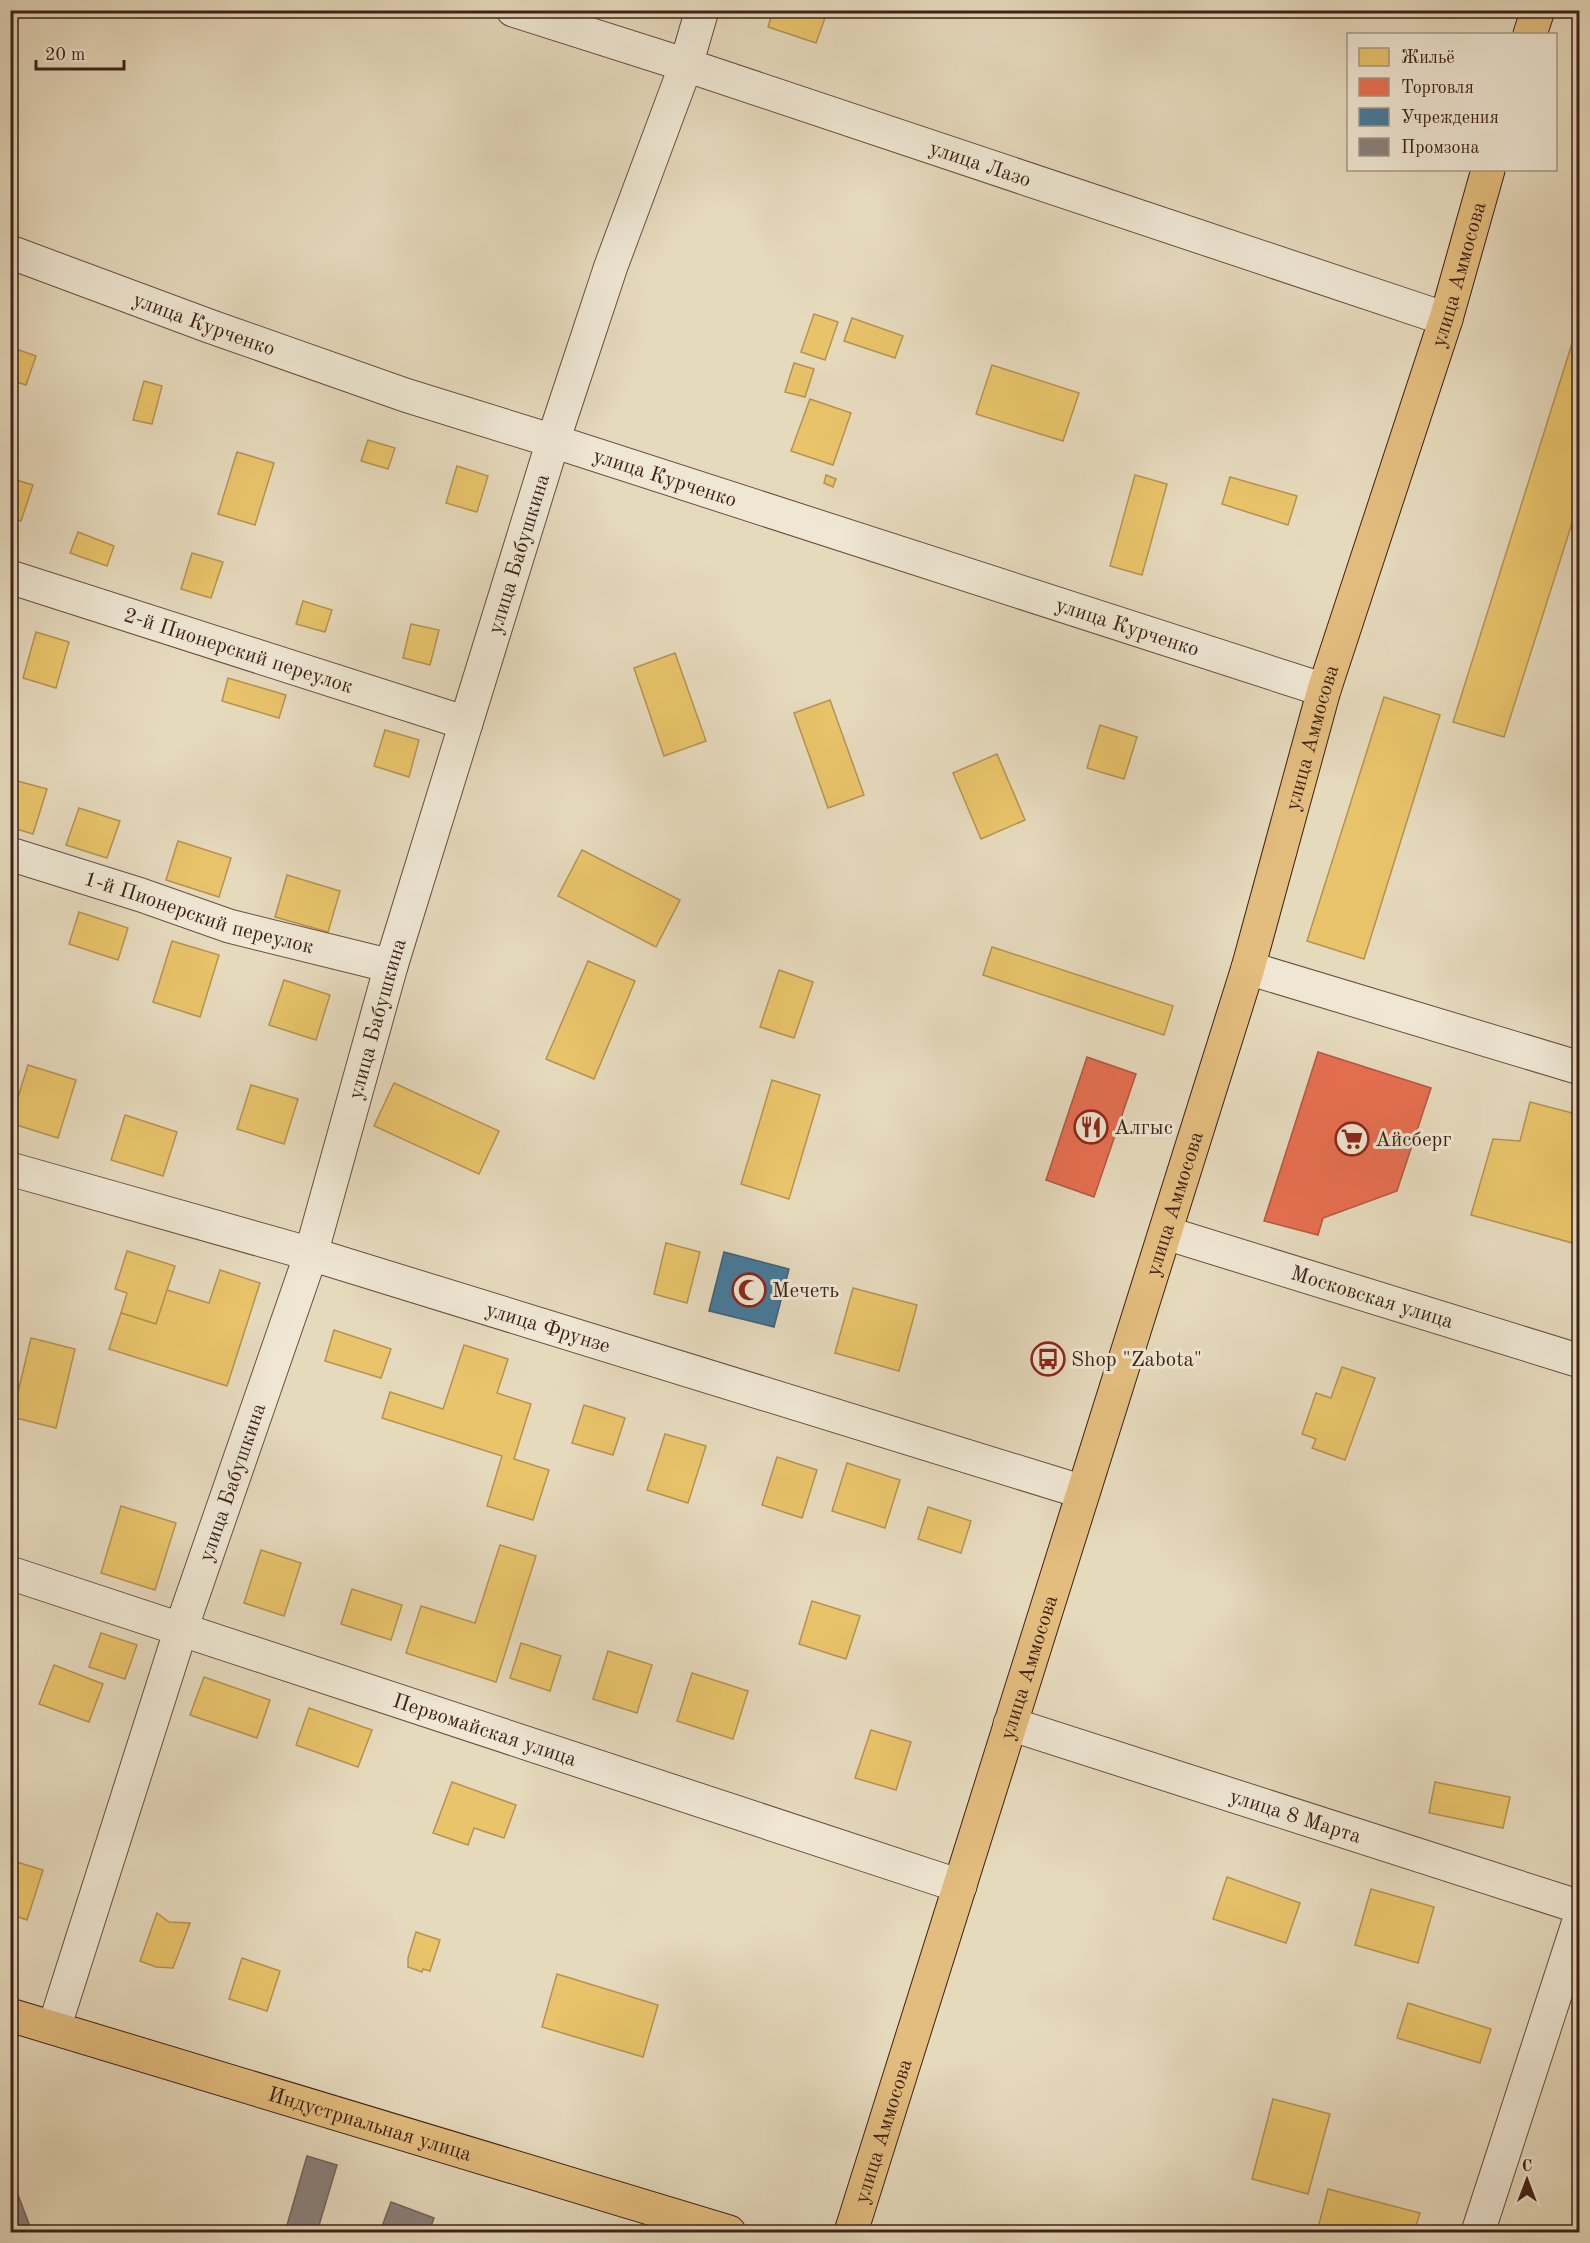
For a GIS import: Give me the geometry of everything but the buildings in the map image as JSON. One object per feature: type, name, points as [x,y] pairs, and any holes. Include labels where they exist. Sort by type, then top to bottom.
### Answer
[{"type":"main road","points":[[1530,33],[1538,10]]},
{"type":"main road","name":"улица Аммосова","points":[[851,2232],[1248,968],[1324,690],[1446,319],[1488,171]]},
{"type":"main road","name":"Индустриальная улица","points":[[10,2015],[729,2232]]},
{"type":"street","name":"улица Лазо","points":[[513,10],[686,65],[1446,319]]},
{"type":"street","name":"улица Бабушкина","points":[[54,2028],[181,1629],[310,1254],[391,966],[553,441],[611,266],[686,65],[702,10]]},
{"type":"street","name":"улица Курченко","points":[[10,252],[209,326],[405,395],[1324,690]]},
{"type":"street","name":"2-й Пионерский переулок","points":[[10,577],[466,723]]},
{"type":"street","name":"1-й Пионерский переулок","points":[[10,854],[141,895],[229,926],[391,966]]},
{"type":"street","points":[[1248,968],[1580,1068]]},
{"type":"street","name":"улица Фрунзе","points":[[10,1169],[310,1254],[1083,1492]]},
{"type":"street","name":"Московская улица","points":[[1166,1233],[1580,1361]]},
{"type":"street","name":"Первомайская улица","points":[[10,1573],[960,1886]]},
{"type":"street","name":"улица 8 Марта","points":[[1010,1724],[1580,1907]]},
{"type":"street","points":[[1478,2232],[1580,1918]]},
{"type":"place","name":"Алгыс","points":[[1091,1127]]},
{"type":"place","name":"Айсберг","points":[[1352,1139]]},
{"type":"place","name":"Мечеть","points":[[749,1290]]},
{"type":"place","name":"Shop \"Zabota\"","points":[[1048,1359]]}]
